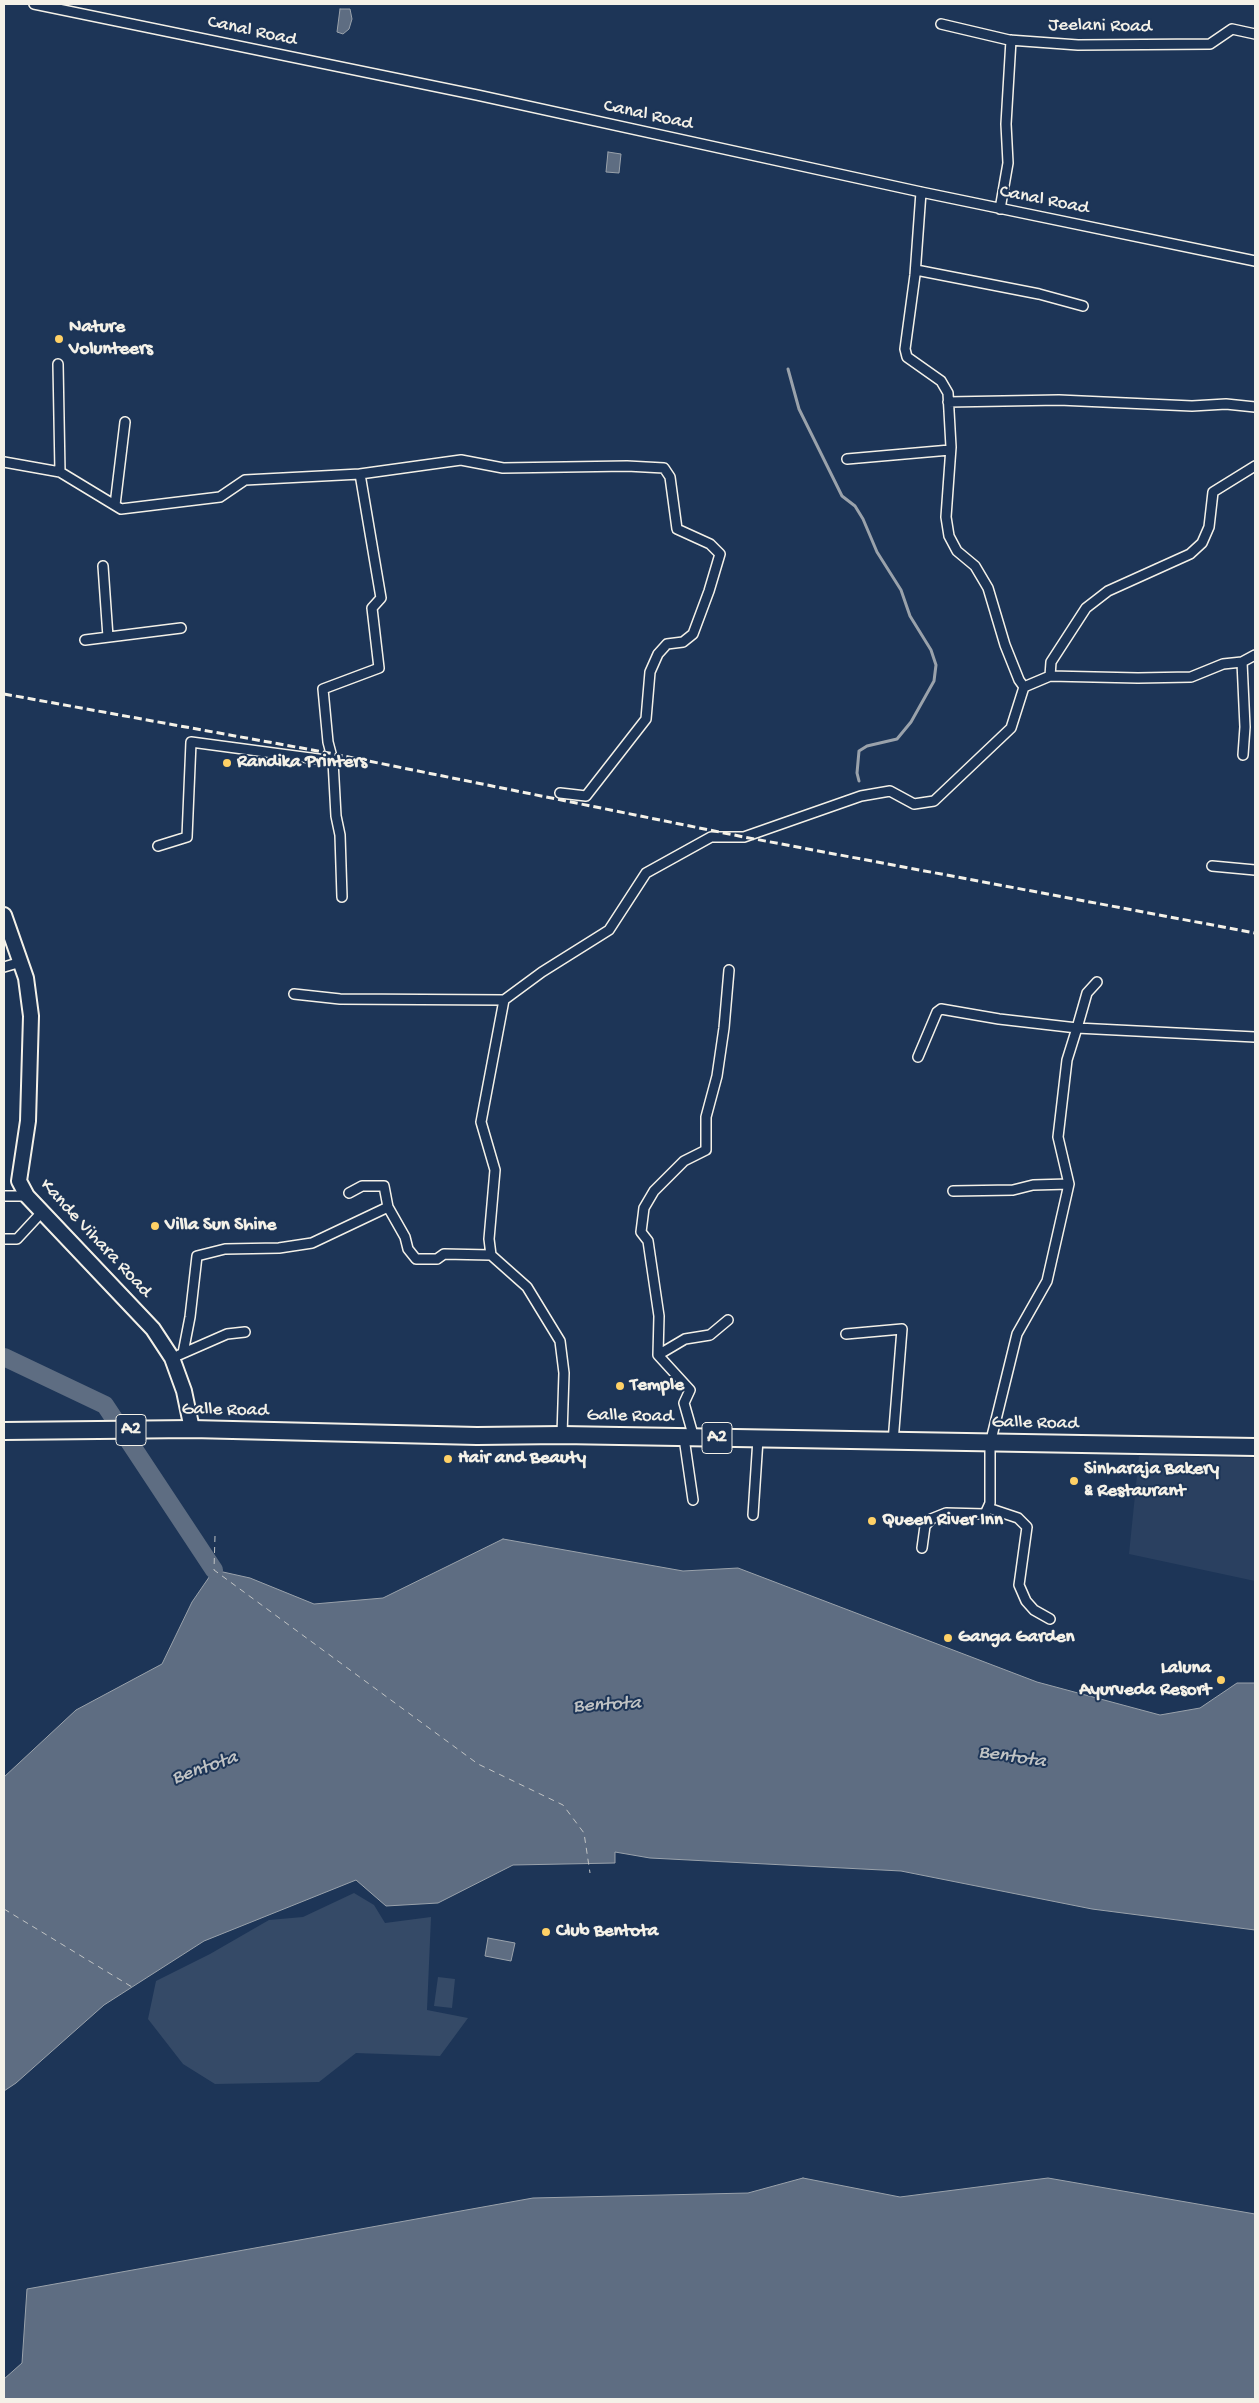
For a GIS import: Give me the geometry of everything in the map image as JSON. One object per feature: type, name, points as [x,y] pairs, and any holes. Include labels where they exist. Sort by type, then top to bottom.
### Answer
[{"type":"highway","name":"Galle Road","points":[[4,1431],[185,1430],[1255,1447]]},
{"type":"main road","name":"Kande Vihara Road","points":[[4,915],[26,978],[31,1016],[28,1121],[19,1181],[27,1196],[178,1355],[184,1391],[185,1430]]},
{"type":"street","name":"Canal Road","points":[[34,4],[477,94],[920,192],[1255,261]]},
{"type":"street","name":"Jeelani Road","points":[[941,24],[1011,40],[1078,45],[1210,44],[1232,29],[1255,34]]},
{"type":"street","points":[[1000,209],[1008,163],[1006,124],[1011,40]]},
{"type":"street","points":[[920,192],[916,270],[905,349],[907,357],[942,381],[948,393],[950,450],[946,517],[949,536],[957,552],[974,566],[988,588],[1005,645],[1019,680],[1024,687]]},
{"type":"street","points":[[916,270],[1039,294],[1083,306]]},
{"type":"street","points":[[58,364],[60,472]]},
{"type":"street","points":[[948,402],[1059,400],[1192,406],[1226,404],[1255,407]]},
{"type":"street","points":[[115,505],[125,422]]},
{"type":"street","points":[[848,459],[950,450]]},
{"type":"street","points":[[4,462],[60,472],[121,509],[220,497],[245,480],[360,474],[461,460],[503,468],[627,466],[664,468],[670,477],[677,529],[710,544],[720,554],[709,591],[693,634],[683,642],[667,644],[658,654],[650,672],[646,719],[586,796],[560,793]]},
{"type":"street","points":[[1050,676],[1052,662],[1086,608],[1108,591],[1190,554],[1202,543],[1209,527],[1213,492],[1255,466]]},
{"type":"street","points":[[342,897],[340,835],[336,816],[332,761],[328,742],[323,689],[379,668],[372,608],[381,598],[360,474]]},
{"type":"street","points":[[103,566],[108,637]]},
{"type":"street","points":[[85,640],[181,628]]},
{"type":"street","points":[[294,994],[340,999],[504,1000],[542,972],[609,930],[646,873],[711,837],[744,837],[861,796],[890,791],[914,804],[934,801],[1011,728],[1024,687],[1050,676],[1191,677],[1223,664],[1242,662],[1255,655]]},
{"type":"street","points":[[1242,662],[1245,693],[1243,755]]},
{"type":"street","points":[[158,846],[187,837],[191,742],[332,761]]},
{"type":"street","points":[[1212,866],[1255,870]]},
{"type":"street","points":[[4,967],[20,962]]},
{"type":"street","points":[[693,1500],[689,1438],[684,1403],[690,1390],[658,1355],[659,1316],[648,1241],[641,1232],[644,1208],[654,1191],[684,1161],[706,1150],[706,1117],[717,1076],[724,1028],[728,970]]},
{"type":"street","points":[[922,1548],[925,1526],[931,1519],[946,1513],[985,1514],[990,1502],[990,1444],[1017,1334],[1047,1281],[1069,1184],[1058,1137],[1067,1060],[1087,992],[1097,982]]},
{"type":"street","points":[[490,1255],[489,1239],[495,1170],[481,1122],[504,1000]]},
{"type":"street","points":[[918,1057],[937,1012],[941,1009],[999,1019],[1077,1028],[1255,1037]]},
{"type":"street","points":[[953,1192],[1013,1190],[1033,1185],[1069,1184]]},
{"type":"street","points":[[349,1193],[362,1186],[384,1186],[388,1207],[405,1236],[408,1249],[416,1259],[437,1260],[444,1254],[490,1255],[527,1287],[560,1341],[564,1373],[562,1435]]},
{"type":"street","points":[[4,1196],[27,1196]]},
{"type":"street","points":[[178,1355],[190,1317],[197,1256],[226,1248],[279,1248],[312,1243],[388,1207]]},
{"type":"street","points":[[4,1239],[17,1239],[42,1212]]},
{"type":"street","points":[[658,1355],[685,1339],[710,1335],[728,1320]]},
{"type":"street","points":[[846,1334],[902,1329],[893,1442]]},
{"type":"street","points":[[178,1355],[228,1334],[245,1332]]},
{"type":"street","points":[[753,1515],[758,1439]]},
{"type":"street","points":[[988,1508],[1018,1518],[1027,1527],[1019,1585],[1026,1601],[1034,1610],[1050,1619]]},
{"type":"shaded area","points":[[1139,1456],[1255,1458],[1255,1581],[1129,1554]]},
{"type":"shaded area","points":[[354,1893],[374,1905],[385,1923],[431,1917],[427,2010],[468,2018],[440,2056],[356,2053],[319,2082],[215,2084],[183,2064],[148,2019],[156,1981],[210,1954],[269,1920],[303,1917]]},
{"type":"shaded area","points":[[438,1977],[455,1979],[452,2008],[434,2006]]},
{"type":"water","points":[[340,9],[350,9],[352,19],[349,29],[343,34],[337,32]]},
{"type":"water","points":[[608,152],[621,154],[619,173],[606,172]]},
{"type":"water","name":"Bentota","points":[[503,1539],[683,1571],[738,1568],[1037,1682],[1160,1715],[1200,1708],[1237,1683],[1255,1683],[1255,1930],[1092,1909],[901,1871],[650,1858],[615,1852],[615,1863],[513,1865],[438,1903],[386,1906],[356,1880],[204,1941],[104,2005],[16,2083],[4,2091],[4,1777],[76,1710],[162,1664],[192,1602],[214,1570],[250,1578],[314,1604],[383,1598]]},
{"type":"water","points":[[488,1938],[515,1943],[511,1961],[485,1956]]},
{"type":"water","points":[[803,2178],[900,2197],[1048,2178],[1255,2214],[1255,2399],[4,2399],[4,2379],[22,2363],[27,2289],[533,2198],[748,2193]]},
{"type":"waterway","points":[[788,369],[799,409],[842,496],[855,506],[863,519],[877,552],[901,590],[910,616],[931,650],[936,665],[934,681],[911,722],[897,739],[867,746],[859,751],[857,773],[859,781]]},
{"type":"waterway","points":[[4,1357],[105,1405],[214,1570]]},
{"type":"ferry route","points":[[215,1536],[214,1570],[478,1764],[563,1805],[584,1833],[590,1873]]},
{"type":"ferry route","points":[[4,1909],[132,1987]]},
{"type":"railway","points":[[4,694],[329,753],[744,837],[1255,933]]},
{"type":"place","name":"Nature Volunteers","points":[[59,339]]},
{"type":"place","name":"Randika Printers","points":[[227,763]]},
{"type":"place","name":"Villa Sun Shine","points":[[155,1226]]},
{"type":"place","name":"Temple","points":[[620,1386]]},
{"type":"place","name":"Hair and Beauty","points":[[448,1459]]},
{"type":"place","name":"Sinharaja Bakery & Restaurant","points":[[1074,1481]]},
{"type":"place","name":"Queen River Inn","points":[[872,1521]]},
{"type":"place","name":"Ganga Garden","points":[[948,1638]]},
{"type":"place","name":"Laluna Ayurveda Resort","points":[[1221,1680]]},
{"type":"place","name":"Club Bentota","points":[[546,1932]]}]
